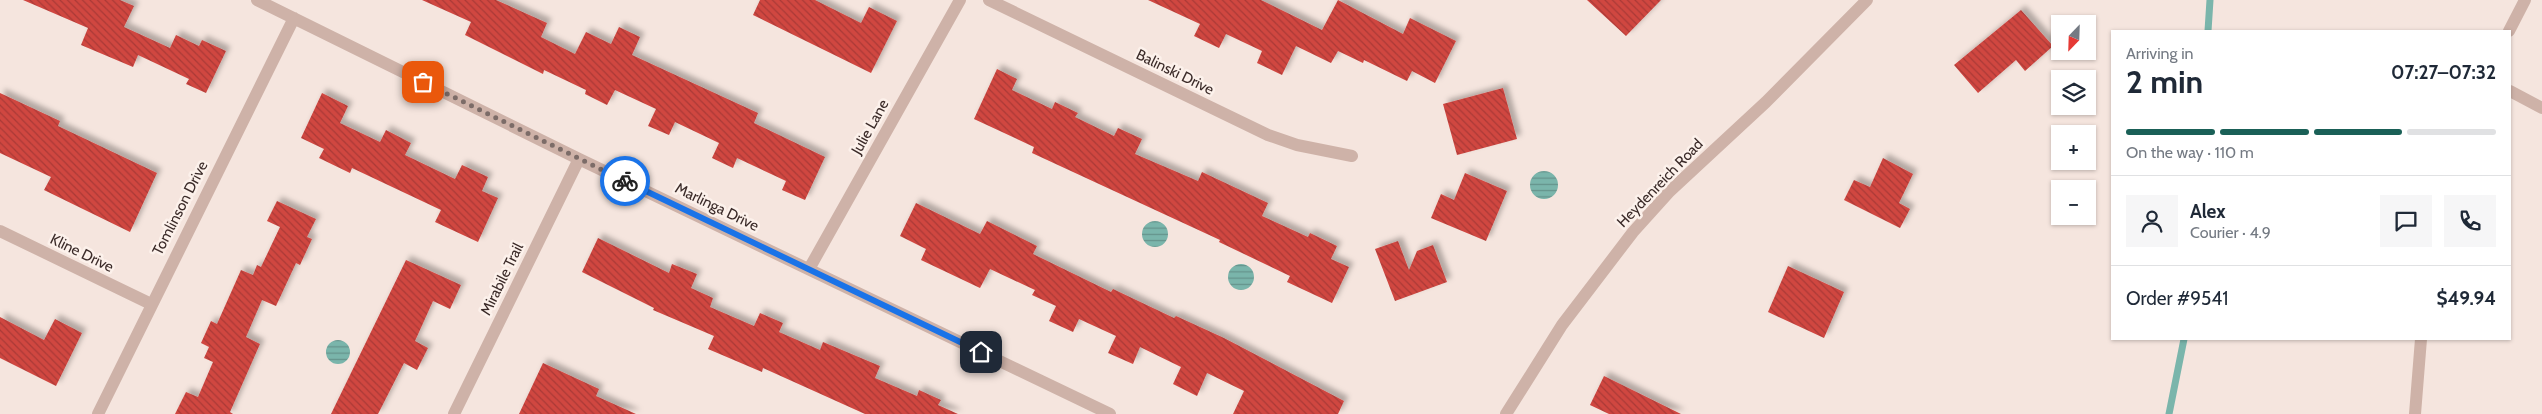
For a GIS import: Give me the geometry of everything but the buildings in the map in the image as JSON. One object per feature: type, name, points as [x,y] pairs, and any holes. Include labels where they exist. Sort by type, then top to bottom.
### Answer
[{"type":"street","name":"Marlinga Drive","points":[[257,0],[579,159],[1110,414]]},
{"type":"street","name":"Julie Lane","points":[[809,269],[960,0]]},
{"type":"street","name":"Balinski Drive","points":[[989,0],[1268,136],[1297,145],[1352,156]]},
{"type":"street","name":"Heydenreich Road","points":[[1506,414],[1562,325],[1633,232],[1670,191],[1766,102],[1867,0]]},
{"type":"street","points":[[2509,30],[2524,0]]},
{"type":"street","name":"Tomlinson Drive","points":[[98,414],[294,18]]},
{"type":"street","points":[[2511,92],[2542,108]]},
{"type":"street","name":"Mirabile Trail","points":[[454,414],[579,159]]},
{"type":"street","name":"Kline Drive","points":[[0,231],[151,304]]},
{"type":"street","points":[[2415,414],[2421,340]]},
{"type":"water","points":[[1544,171],[1554,175],[1558,185],[1554,195],[1544,199],[1534,195],[1530,185],[1534,175]]},
{"type":"water","points":[[1155,221],[1165,224],[1168,234],[1165,244],[1155,247],[1145,244],[1142,234],[1145,224]]},
{"type":"water","points":[[1241,264],[1250,268],[1254,277],[1250,286],[1241,290],[1232,286],[1228,277],[1232,268]]},
{"type":"water","points":[[338,340],[347,343],[350,352],[347,361],[338,364],[329,361],[326,352],[329,343]]},
{"type":"waterway","points":[[2208,30],[2210,0]]},
{"type":"waterway","points":[[2169,414],[2184,340]]},
{"type":"way so far","points":[[423,82],[625,181]]},
{"type":"route","points":[[625,181],[981,352]]}]
